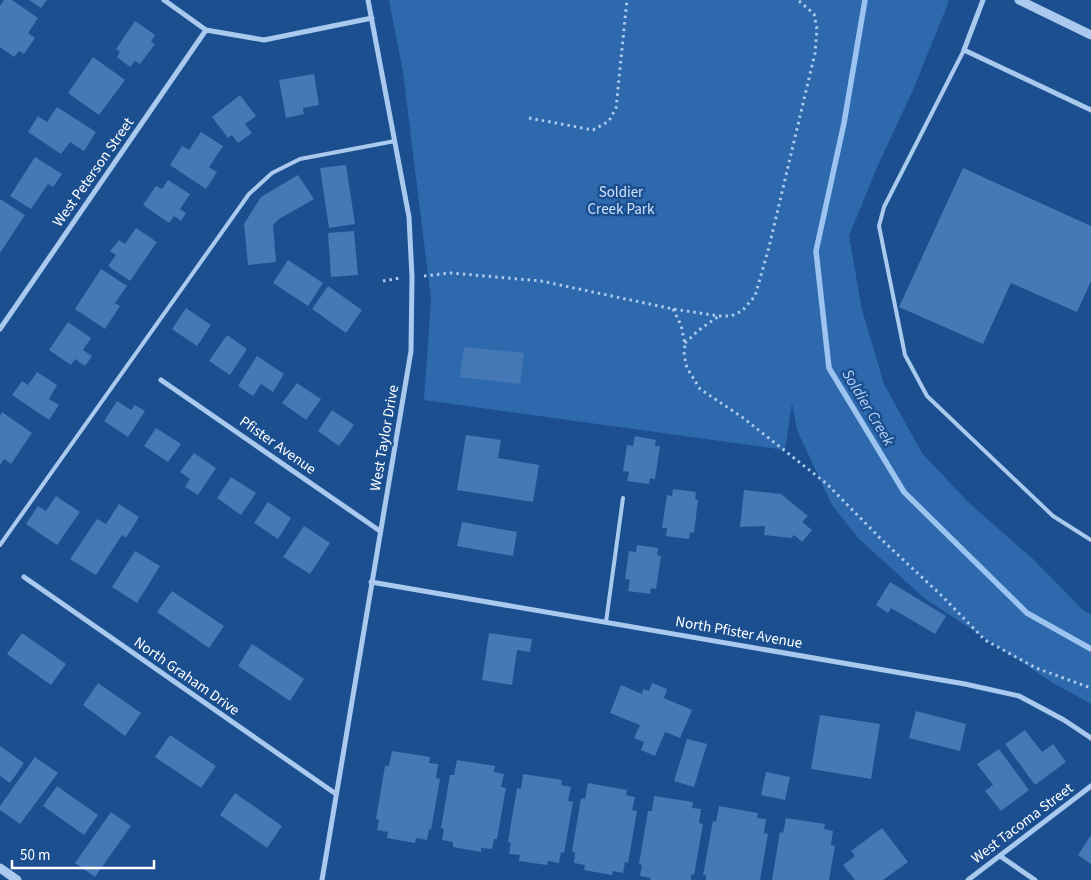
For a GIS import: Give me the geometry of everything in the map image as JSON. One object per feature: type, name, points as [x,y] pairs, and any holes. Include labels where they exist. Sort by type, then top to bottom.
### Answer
[{"type":"street","points":[[164,0],[206,30],[264,40],[372,18]]},
{"type":"street","name":"West Taylor Drive","points":[[322,880],[411,351],[412,277],[408,217],[396,142],[368,0]]},
{"type":"street","points":[[983,0],[964,50],[1091,110]]},
{"type":"street","points":[[1019,0],[1091,34]]},
{"type":"street","name":"West Peterson Street","points":[[0,329],[206,30]]},
{"type":"street","name":"Pfister Avenue","points":[[161,380],[380,531]]},
{"type":"street","name":"North Graham Drive","points":[[24,577],[336,794]]},
{"type":"street","name":"North Pfister Avenue","points":[[371,582],[965,684],[1019,696],[1064,720],[1091,738]]},
{"type":"street","name":"West Tacoma Street","points":[[968,880],[1091,786]]},
{"type":"street","points":[[1000,856],[1035,880]]},
{"type":"street","points":[[0,868],[18,880]]},
{"type":"lane","points":[[964,50],[884,207],[880,226],[905,356],[927,396],[1053,516],[1091,540]]},
{"type":"lane","points":[[0,545],[249,194],[272,173],[300,160],[396,142]]},
{"type":"lane","points":[[606,622],[623,498]]},
{"type":"path","points":[[529,118],[593,130],[609,122],[616,108],[627,0]]},
{"type":"path","points":[[383,280],[451,273],[541,281],[673,309],[719,316],[731,316],[742,311],[755,296],[769,248],[815,53],[817,29],[814,14],[798,0]]},
{"type":"path","points":[[673,309],[681,325],[687,368],[700,389],[742,417],[827,484],[985,640],[1036,668],[1091,688]]},
{"type":"path","points":[[685,344],[699,330],[719,316]]},
{"type":"green space","name":"Soldier Creek Park","points":[[389,0],[949,1],[913,90],[878,165],[849,236],[862,310],[884,384],[922,453],[969,503],[1033,559],[1084,611],[1091,614],[1091,704],[1053,683],[924,598],[858,538],[832,505],[797,430],[792,403],[785,450],[424,400],[431,299],[403,72]]},
{"type":"building","points":[[4,0],[12,0],[38,18],[28,33],[35,38],[24,54],[19,51],[14,57],[0,47],[0,6]]},
{"type":"building","points":[[29,0],[47,0],[41,8]]},
{"type":"building","points":[[135,21],[155,35],[151,42],[155,44],[140,64],[135,61],[130,67],[117,57],[120,52],[116,49]]},
{"type":"building","points":[[93,57],[125,80],[99,115],[68,93]]},
{"type":"building","points":[[314,74],[319,105],[303,108],[304,114],[286,118],[279,80]]},
{"type":"building","points":[[240,95],[256,116],[245,124],[252,133],[238,143],[232,135],[228,138],[212,117]]},
{"type":"building","points":[[57,107],[96,132],[84,151],[70,142],[61,154],[28,132],[38,116],[47,122]]},
{"type":"building","points":[[201,132],[223,146],[209,167],[217,172],[206,189],[170,165],[182,146],[189,150]]},
{"type":"building","points":[[35,157],[62,174],[53,187],[48,184],[31,209],[10,196]]},
{"type":"building","points":[[346,165],[355,224],[329,228],[320,168]]},
{"type":"building","points":[[963,168],[1091,226],[1091,281],[1077,312],[1011,283],[983,344],[899,307]]},
{"type":"building","points":[[298,175],[314,199],[279,219],[273,225],[276,262],[248,265],[244,224],[261,197]]},
{"type":"building","points":[[168,180],[190,194],[180,209],[186,213],[181,221],[174,216],[169,223],[143,205],[156,186],[162,189]]},
{"type":"building","points":[[0,199],[25,215],[0,253]]},
{"type":"building","points":[[136,228],[157,242],[130,281],[108,266],[116,255],[110,251],[119,240],[125,244]]},
{"type":"building","points":[[354,231],[358,275],[331,277],[328,233]]},
{"type":"building","points":[[288,260],[323,283],[308,306],[273,283]]},
{"type":"building","points":[[101,269],[127,286],[115,303],[120,306],[105,329],[75,309]]},
{"type":"building","points":[[328,286],[362,310],[346,333],[312,309]]},
{"type":"building","points":[[186,308],[211,325],[197,346],[172,329]]},
{"type":"building","points":[[68,322],[91,338],[83,350],[92,356],[85,366],[75,359],[71,365],[49,350]]},
{"type":"building","points":[[227,335],[247,349],[230,375],[209,361]]},
{"type":"building","points":[[464,347],[524,353],[520,384],[460,377]]},
{"type":"building","points":[[257,356],[284,374],[273,392],[261,384],[253,396],[238,386]]},
{"type":"building","points":[[37,372],[57,385],[49,399],[59,405],[49,420],[12,395],[22,381],[28,385]]},
{"type":"building","points":[[297,383],[321,399],[306,420],[282,403]]},
{"type":"building","points":[[117,401],[131,410],[135,405],[145,411],[128,437],[104,421]]},
{"type":"building","points":[[332,410],[354,425],[339,446],[318,431]]},
{"type":"building","points":[[2,412],[32,433],[11,464],[4,459],[0,465],[0,416]]},
{"type":"building","points":[[156,428],[181,444],[168,462],[144,446]]},
{"type":"building","points":[[466,435],[501,440],[498,458],[539,465],[533,502],[457,490]]},
{"type":"building","points":[[635,436],[656,440],[655,446],[660,446],[655,479],[650,478],[649,484],[627,481],[629,472],[623,471],[627,445],[633,446]]},
{"type":"building","points":[[194,453],[216,468],[198,495],[185,487],[190,479],[180,472]]},
{"type":"building","points":[[231,477],[256,493],[241,515],[217,498]]},
{"type":"building","points":[[673,489],[696,492],[695,499],[698,500],[694,533],[690,532],[689,539],[666,536],[667,528],[662,528],[667,495],[672,496]]},
{"type":"building","points":[[744,490],[781,494],[808,516],[802,522],[812,530],[802,542],[794,535],[791,538],[764,535],[765,526],[740,527]]},
{"type":"building","points":[[56,496],[80,512],[57,545],[26,524],[38,506],[46,511]]},
{"type":"building","points":[[268,502],[291,518],[278,539],[254,523]]},
{"type":"building","points":[[119,504],[139,517],[126,538],[122,535],[96,575],[70,559],[97,519],[106,524]]},
{"type":"building","points":[[462,522],[517,532],[513,556],[457,546]]},
{"type":"building","points":[[304,526],[330,543],[310,574],[283,557]]},
{"type":"building","points":[[637,545],[658,548],[657,555],[661,556],[656,589],[651,588],[650,594],[628,591],[630,580],[625,579],[629,551],[636,552]]},
{"type":"building","points":[[135,551],[160,566],[137,603],[112,587]]},
{"type":"building","points":[[890,582],[946,616],[935,634],[891,608],[888,613],[876,605]]},
{"type":"building","points":[[172,591],[224,626],[209,648],[157,612]]},
{"type":"building","points":[[22,633],[66,664],[51,685],[7,654]]},
{"type":"building","points":[[489,633],[532,639],[530,652],[517,650],[512,685],[482,680]]},
{"type":"building","points":[[252,644],[304,679],[290,701],[238,666]]},
{"type":"building","points":[[98,683],[141,713],[125,736],[83,705]]},
{"type":"building","points":[[652,683],[667,689],[664,698],[692,710],[680,738],[665,732],[655,756],[641,750],[644,742],[634,738],[640,725],[610,713],[621,685],[642,694],[643,689],[649,691]]},
{"type":"building","points":[[916,711],[966,724],[960,751],[909,738]]},
{"type":"building","points":[[820,715],[880,724],[871,779],[811,769]]},
{"type":"building","points":[[1025,730],[1042,752],[1053,744],[1066,762],[1035,785],[1005,744]]},
{"type":"building","points":[[170,735],[216,766],[201,788],[155,757]]},
{"type":"building","points":[[687,739],[707,744],[694,787],[674,781]]},
{"type":"building","points":[[0,746],[24,763],[10,783],[0,776]]},
{"type":"building","points":[[999,749],[1029,790],[1001,811],[985,791],[993,785],[977,764]]},
{"type":"building","points":[[392,751],[430,757],[429,763],[438,764],[436,778],[440,779],[431,830],[429,829],[427,840],[416,838],[415,843],[387,838],[388,832],[377,830],[379,820],[376,819],[385,766],[389,766]]},
{"type":"building","points":[[35,757],[58,773],[20,824],[0,810],[0,806]]},
{"type":"building","points":[[457,760],[495,766],[494,772],[504,774],[501,787],[506,788],[497,839],[494,839],[492,849],[481,848],[481,852],[453,847],[453,842],[442,840],[444,829],[441,828],[450,775],[454,775]]},
{"type":"building","points":[[766,772],[790,777],[785,800],[761,795]]},
{"type":"building","points":[[523,774],[562,780],[561,785],[571,787],[568,801],[573,802],[564,853],[561,852],[559,863],[548,861],[547,865],[519,861],[520,855],[509,854],[511,843],[508,842],[517,788],[521,789]]},
{"type":"building","points":[[588,783],[627,790],[626,795],[635,797],[632,810],[637,811],[628,863],[625,862],[623,873],[613,871],[612,875],[584,870],[585,865],[574,863],[575,852],[572,852],[581,798],[585,799]]},
{"type":"building","points":[[57,786],[98,815],[84,835],[43,806]]},
{"type":"building","points":[[235,793],[282,826],[267,848],[220,815]]},
{"type":"building","points":[[654,796],[693,802],[692,808],[701,809],[699,823],[703,824],[694,875],[691,874],[691,880],[650,880],[651,878],[640,876],[642,865],[639,864],[648,811],[652,811]]},
{"type":"building","points":[[719,806],[758,813],[757,818],[766,819],[764,833],[768,834],[760,880],[706,880],[706,875],[703,875],[713,821],[716,822]]},
{"type":"building","points":[[111,812],[131,826],[95,877],[75,863]]},
{"type":"building","points":[[786,818],[825,824],[824,829],[833,831],[831,845],[835,846],[829,880],[772,880],[780,832],[783,833]]},
{"type":"building","points":[[882,828],[908,862],[883,880],[855,880],[843,865],[855,856],[851,851]]},
{"type":"building","points":[[1091,835],[1091,864],[1078,855]]},
{"type":"waterway","name":"Soldier Creek","points":[[865,0],[844,123],[816,251],[829,368],[904,492],[1027,613],[1091,649]]}]
